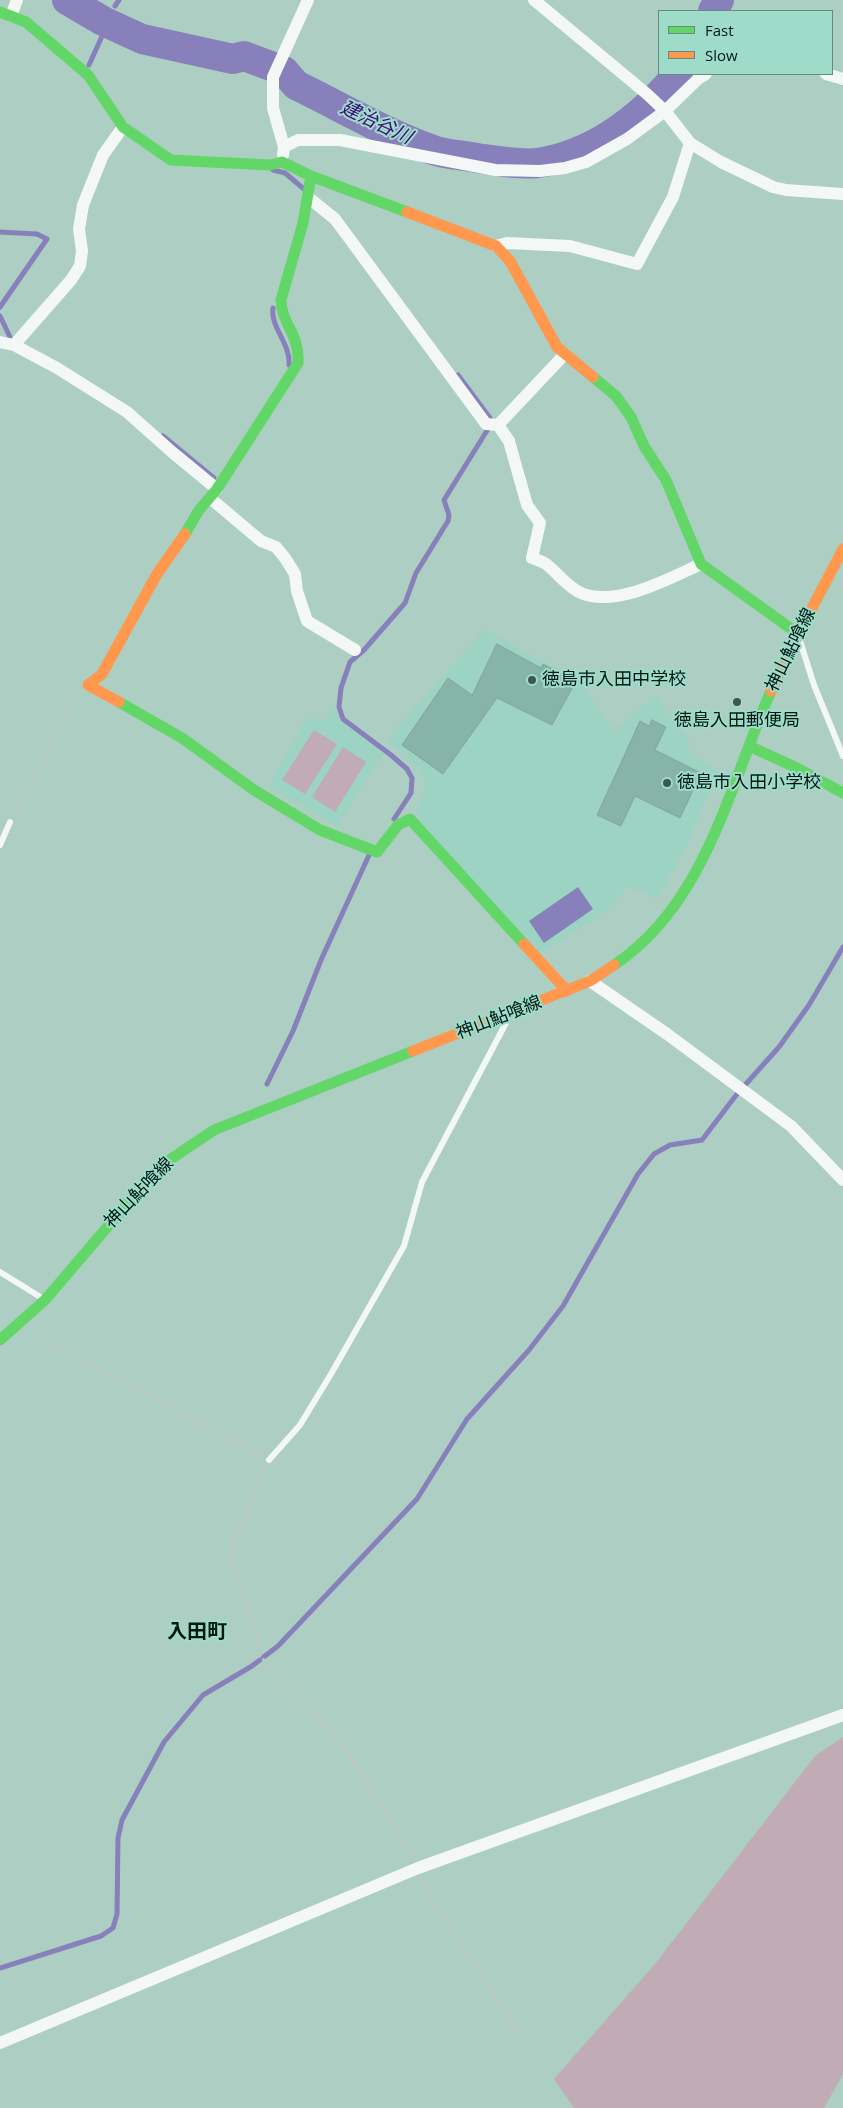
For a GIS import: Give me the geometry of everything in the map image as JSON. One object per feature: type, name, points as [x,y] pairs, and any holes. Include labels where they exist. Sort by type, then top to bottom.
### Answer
[{"type":"street","points":[[17,0],[6,14],[26,22],[88,75],[123,127],[171,160],[270,165],[282,162],[311,176],[496,246],[510,261],[557,347],[616,396],[631,418],[644,446],[666,480],[701,564],[797,633]]},
{"type":"street","points":[[282,162],[284,148],[272,108],[273,77],[308,0]]},
{"type":"street","points":[[534,0],[647,94],[662,108],[690,143],[721,162],[773,187],[786,190],[843,194]]},
{"type":"street","points":[[284,148],[298,140],[340,140],[495,170],[540,171],[586,162],[627,139],[662,108],[704,75]]},
{"type":"street","points":[[829,75],[843,79]]},
{"type":"street","points":[[14,345],[71,280],[80,266],[82,251],[79,229],[83,205],[103,155],[123,127]]},
{"type":"street","points":[[496,246],[507,242],[570,246],[637,264],[673,196],[690,143]]},
{"type":"street","points":[[311,176],[309,198],[281,300],[281,308],[297,342],[299,350],[298,363],[294,372],[212,489],[181,542],[157,574],[102,674],[88,685],[182,738],[254,790],[320,830],[377,852],[398,825],[410,820],[567,991]]},
{"type":"street","points":[[309,198],[335,219],[492,425],[509,441],[527,505],[540,523],[532,558],[545,563],[561,580],[582,593],[600,597],[632,593],[701,564]]},
{"type":"street","points":[[0,342],[14,345],[57,368],[127,412],[212,489],[262,541],[276,547],[295,574],[297,591],[307,621],[356,650]]},
{"type":"street","points":[[492,425],[565,354]]},
{"type":"street","name":"神山鮎喰線","points":[[0,1340],[45,1300],[144,1184],[165,1164],[214,1130],[567,991],[614,968],[635,952],[655,933],[688,889],[703,859],[797,633],[843,549]]},
{"type":"street","points":[[749,746],[797,768],[843,793]]},
{"type":"street","points":[[590,981],[742,1088],[791,1126],[843,1180]]},
{"type":"street","points":[[0,2043],[418,1868],[843,1715]]},
{"type":"lane","points":[[797,633],[814,685],[843,756]]},
{"type":"lane","points":[[0,845],[10,822]]},
{"type":"lane","points":[[268,1460],[300,1425],[404,1246],[422,1182],[511,1013]]},
{"type":"lane","points":[[0,1272],[45,1300]]},
{"type":"path","points":[[10,822],[75,695],[88,685]]},
{"type":"path","points":[[19,1324],[108,1375],[268,1460],[233,1545],[232,1565],[255,1624],[260,1656],[324,1724],[349,1755],[416,1860],[419,1878],[520,2036]]},
{"type":"shaded area","points":[[484,630],[578,679],[614,731],[655,695],[691,744],[687,751],[717,772],[684,850],[657,899],[628,886],[606,911],[540,954],[424,829],[416,810],[424,791],[424,779],[420,770],[387,739]]},
{"type":"shaded area","points":[[335,707],[340,720],[346,726],[385,750],[337,826],[269,786],[306,718],[326,720]]},
{"type":"shaded area","points":[[314,730],[337,744],[305,794],[282,780]]},
{"type":"shaded area","points":[[343,747],[366,762],[335,812],[312,797]]},
{"type":"shaded area","points":[[578,887],[593,909],[544,943],[529,921]]},
{"type":"shaded area","points":[[843,1737],[843,2074],[824,2108],[574,2108],[554,2079],[655,1964],[815,1756]]},
{"type":"building","points":[[497,644],[541,668],[543,664],[576,681],[552,725],[497,698],[443,774],[402,745],[448,678],[472,695]]},
{"type":"building","points":[[652,720],[666,727],[655,750],[701,773],[680,818],[635,796],[621,826],[597,815],[640,721],[649,726]]},
{"type":"waterway","name":"建治谷川","points":[[67,0],[103,21],[142,39],[233,59],[244,56],[284,71],[296,85],[380,128],[438,152],[508,162],[538,163],[559,158],[598,142],[616,132],[633,119],[677,75]]},
{"type":"waterway","points":[[115,6],[119,0]]},
{"type":"waterway","name":"建治谷川","points":[[714,10],[719,0]]},
{"type":"waterway","points":[[89,65],[108,23]]},
{"type":"waterway","points":[[273,170],[285,173],[304,189]]},
{"type":"waterway","points":[[0,232],[37,234],[47,239],[0,307]]},
{"type":"waterway","points":[[273,308],[275,322],[289,357],[289,365]]},
{"type":"waterway","points":[[0,316],[10,337]]},
{"type":"waterway","points":[[394,819],[411,793],[412,778],[407,769],[391,755],[343,719],[339,707],[341,688],[350,662],[364,650],[405,603],[416,573],[448,521],[449,515],[444,500],[488,429],[490,418],[458,375]]},
{"type":"waterway","points":[[163,436],[214,478]]},
{"type":"waterway","points":[[267,1084],[293,1031],[321,960],[370,853]]},
{"type":"waterway","points":[[0,1968],[101,1936],[113,1928],[117,1914],[118,1838],[122,1820],[164,1742],[203,1695],[252,1666],[278,1646],[417,1499],[467,1419],[529,1350],[563,1306],[638,1174],[654,1154],[670,1145],[702,1140],[737,1094],[779,1047],[809,1005],[843,947]]},
{"type":"traffic: fast","points":[[0,12],[26,22],[88,75],[123,127],[171,160],[270,165],[282,162],[311,176],[407,212]]},
{"type":"traffic: fast","points":[[185,534],[199,510],[217,489],[298,363],[294,336],[284,315],[281,300],[303,223],[311,176]]},
{"type":"traffic: fast","points":[[593,377],[616,396],[631,417],[644,446],[666,480],[701,564],[797,633]]},
{"type":"traffic: fast","points":[[614,965],[645,940],[671,910],[693,877],[727,803],[771,691]]},
{"type":"traffic: fast","points":[[119,702],[182,738],[254,790],[320,830],[377,852],[398,825],[410,819],[524,944]]},
{"type":"traffic: fast","points":[[749,746],[797,768],[843,793]]},
{"type":"traffic: fast","points":[[0,1340],[45,1300],[144,1184],[165,1163],[214,1130],[413,1051]]},
{"type":"traffic: slow","points":[[407,212],[496,246],[510,261],[557,347],[593,377]]},
{"type":"traffic: slow","points":[[119,702],[88,685],[102,674],[157,574],[185,534]]},
{"type":"traffic: slow","points":[[771,691],[843,549]]},
{"type":"traffic: slow","points":[[524,944],[567,991]]},
{"type":"traffic: slow","points":[[413,1051],[590,981],[614,965]]},
{"type":"place","name":"徳島市入田中学校","points":[[532,680]]},
{"type":"place","name":"徳島入田郵便局","points":[[737,702]]},
{"type":"place","name":"徳島市入田小学校","points":[[667,783]]},
{"type":"district","name":"入田町","points":[[197,1632]]}]
